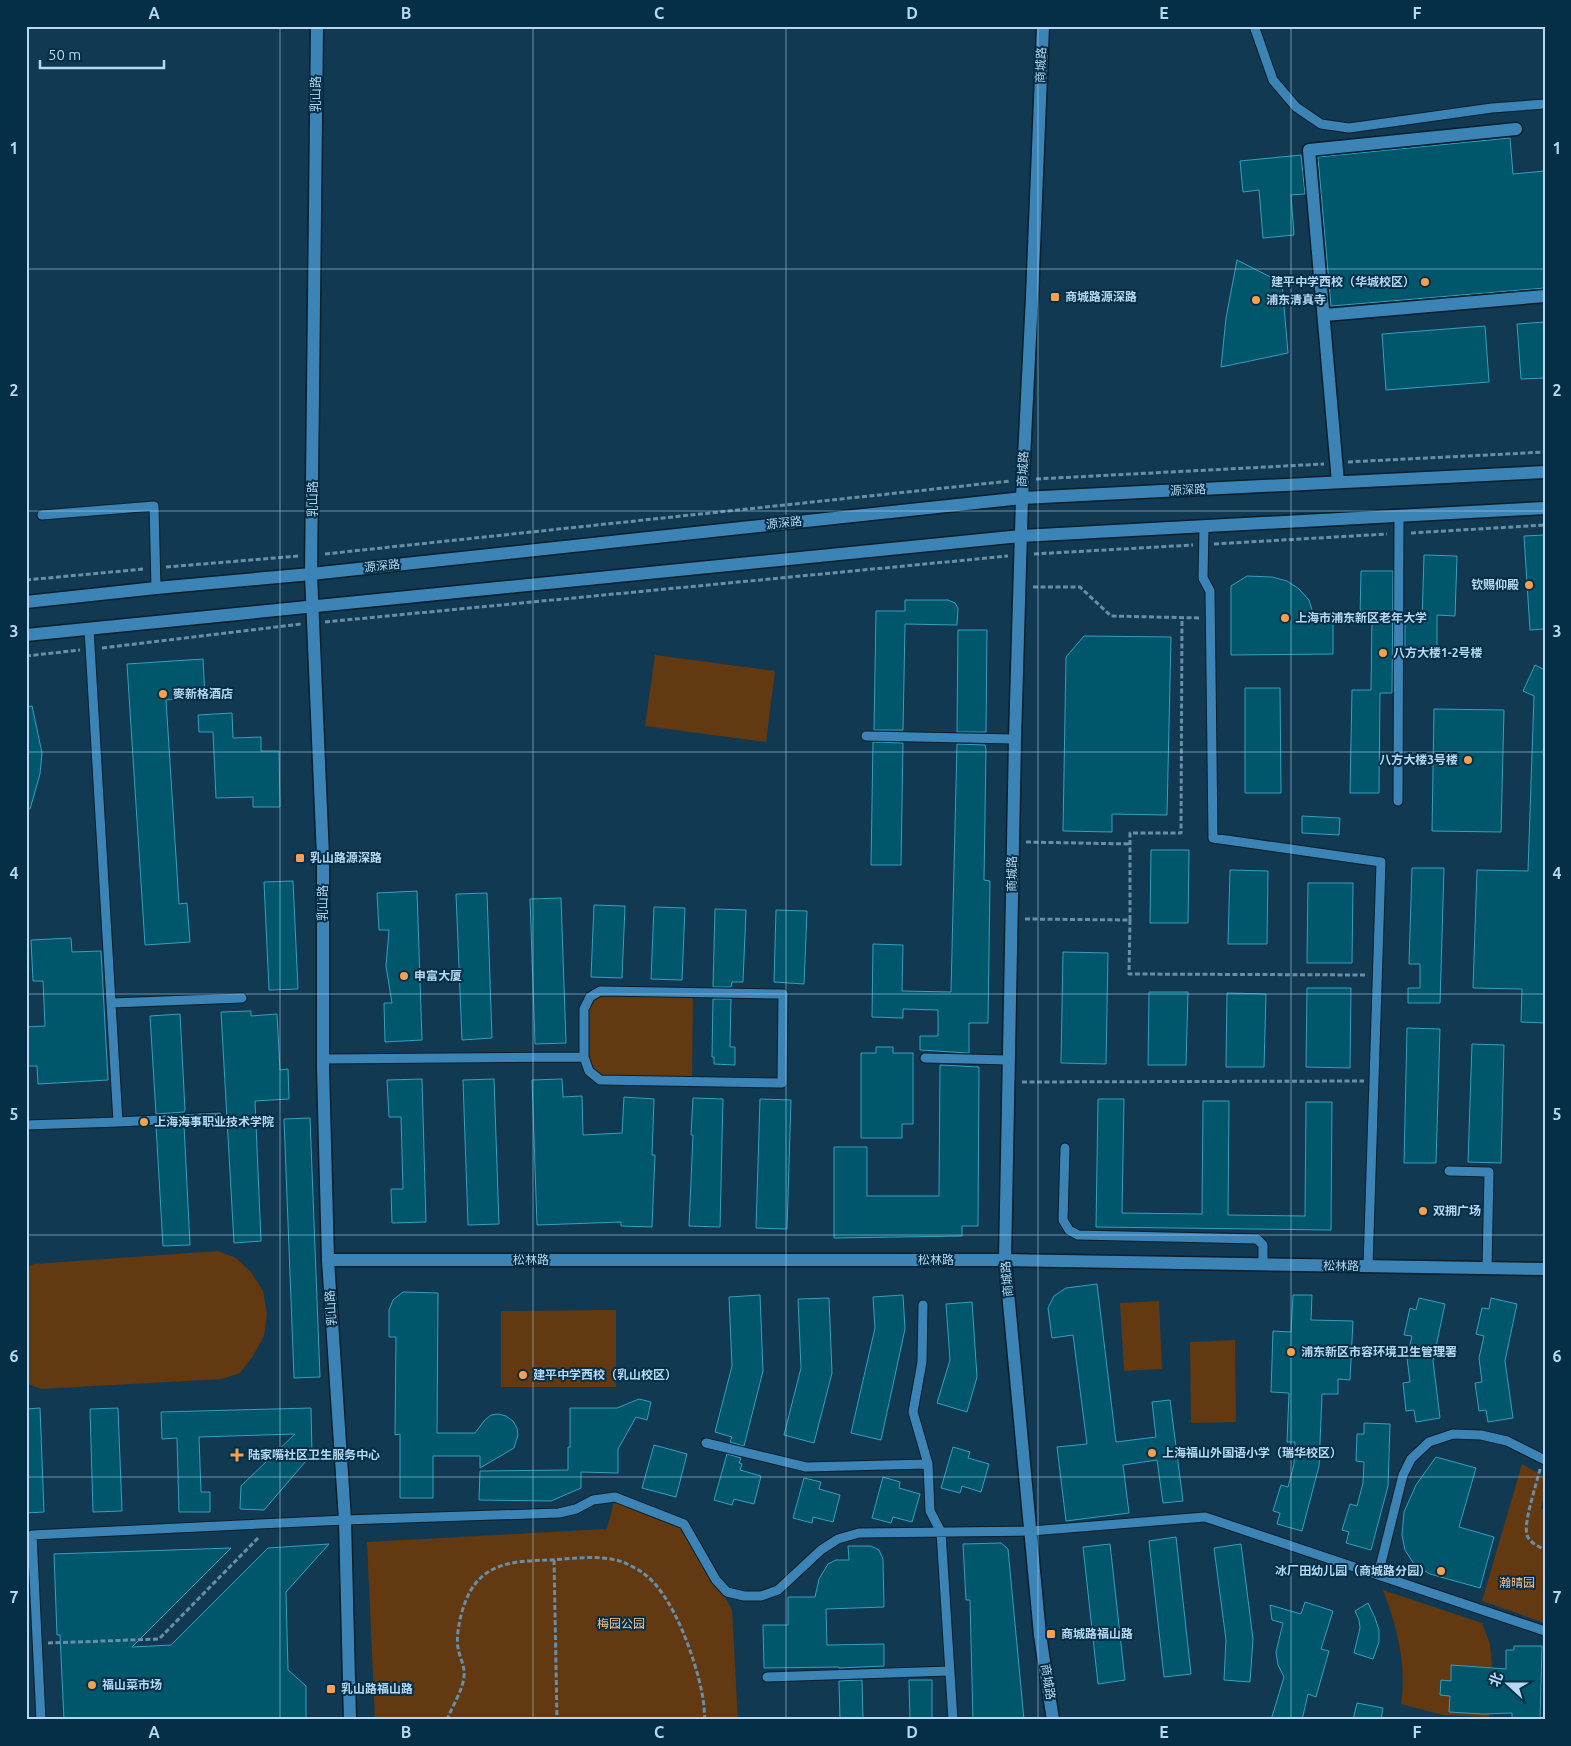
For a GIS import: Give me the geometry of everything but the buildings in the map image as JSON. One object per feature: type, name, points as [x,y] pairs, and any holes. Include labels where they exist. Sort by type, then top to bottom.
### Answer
[{"type":"street","name":"乳山路","points":[[317,26],[311,574],[323,856],[323,1058],[328,1260],[345,1520],[350,1720]]},
{"type":"street","name":"商城路","points":[[1042,26],[1020,554],[1005,1260],[1040,1636],[1053,1720]]},
{"type":"street","points":[[1338,482],[1325,315],[1309,150],[1516,129]]},
{"type":"street","points":[[1325,315],[1545,296]]},
{"type":"street","name":"源深路","points":[[26,602],[311,574],[1022,498],[1545,472]]},
{"type":"street","points":[[26,635],[1022,536],[1545,508]]},
{"type":"street","name":"松林路","points":[[328,1260],[1005,1260],[1545,1269]]},
{"type":"lane","points":[[1254,26],[1273,80],[1296,107],[1321,124],[1349,128],[1492,108],[1545,104]]},
{"type":"lane","points":[[42,515],[154,506],[156,588]]},
{"type":"lane","points":[[1398,802],[1399,516]]},
{"type":"lane","points":[[1204,526],[1203,578],[1210,591],[1211,618],[1213,838],[1381,862],[1368,1266]]},
{"type":"lane","points":[[89,628],[118,1122]]},
{"type":"lane","points":[[866,736],[1015,739]]},
{"type":"lane","points":[[600,991],[783,994],[782,1083],[600,1080],[589,1071],[584,1058],[584,1009],[590,997],[600,991]]},
{"type":"lane","points":[[111,1003],[242,998]]},
{"type":"lane","points":[[323,1058],[584,1058]]},
{"type":"lane","points":[[925,1058],[1009,1060]]},
{"type":"lane","points":[[26,1125],[219,1117]]},
{"type":"lane","points":[[1065,1148],[1064,1220],[1069,1230],[1078,1235],[1257,1239],[1263,1245],[1262,1264]]},
{"type":"lane","points":[[1449,1171],[1489,1172],[1487,1268]]},
{"type":"lane","points":[[923,1305],[922,1362],[913,1412],[928,1464],[930,1511],[941,1532],[953,1720]]},
{"type":"lane","points":[[1378,1575],[1403,1475],[1411,1459],[1429,1442],[1453,1434],[1481,1435],[1507,1441],[1544,1459]]},
{"type":"lane","points":[[706,1444],[806,1467],[928,1464]]},
{"type":"lane","points":[[41,1720],[29,1533],[559,1513],[576,1509],[593,1500],[615,1497],[684,1524],[716,1580],[728,1592],[744,1596],[761,1596],[778,1590],[821,1550],[838,1539],[858,1533],[1031,1531],[1205,1517],[1545,1631]]},
{"type":"lane","points":[[767,1677],[950,1671]]},
{"type":"path","points":[[26,656],[313,623],[1020,554],[1545,526]]},
{"type":"path","points":[[1020,588],[1080,587],[1111,616],[1211,618]]},
{"type":"path","points":[[1182,618],[1181,833],[1130,833],[1129,974],[1378,975]]},
{"type":"path","points":[[1013,841],[1130,844]]},
{"type":"path","points":[[1012,919],[1130,920]]},
{"type":"path","points":[[1008,1082],[1374,1081]]},
{"type":"path","points":[[1544,1459],[1526,1523],[1527,1535],[1535,1544],[1545,1550]]},
{"type":"path","points":[[37,1643],[159,1639],[272,1524]]},
{"type":"path","points":[[447,1720],[464,1679],[464,1663],[458,1649],[457,1631],[460,1615],[474,1584],[486,1573],[500,1566],[515,1562],[600,1557],[622,1562],[643,1573],[661,1591],[676,1616],[692,1655],[702,1694],[705,1720]]},
{"type":"path","points":[[554,1560],[557,1720]]},
{"type":"green space","points":[[655,655],[775,671],[766,742],[645,726]]},
{"type":"green space","points":[[600,991],[693,992],[692,1081],[600,1079],[589,1071],[584,1009]]},
{"type":"green space","points":[[218,1251],[236,1258],[251,1272],[263,1291],[267,1314],[264,1336],[253,1356],[240,1373],[222,1379],[41,1389],[26,1383],[26,1268],[34,1264]]},
{"type":"green space","points":[[1159,1301],[1162,1369],[1124,1371],[1120,1303]]},
{"type":"green space","points":[[616,1310],[616,1387],[501,1387],[501,1311]]},
{"type":"green space","points":[[1235,1340],[1236,1422],[1191,1423],[1190,1342]]},
{"type":"green space","name":"瀚晴园","points":[[1522,1464],[1545,1477],[1545,1493],[1541,1508],[1545,1511],[1545,1623],[1482,1601]]},
{"type":"green space","name":"梅园公园","points":[[615,1497],[684,1524],[732,1610],[738,1720],[375,1720],[367,1542],[607,1529]]},
{"type":"green space","points":[[1383,1590],[1482,1623],[1490,1644],[1492,1665],[1489,1717],[1443,1715],[1401,1704],[1403,1675],[1400,1646]]},
{"type":"place","name":"建平中学西校（华城校区）","points":[[1425,282]]},
{"type":"place","name":"商城路源深路","points":[[1055,297]]},
{"type":"place","name":"浦东清真寺","points":[[1256,300]]},
{"type":"place","name":"钦赐仰殿","points":[[1529,585]]},
{"type":"place","name":"上海市浦东新区老年大学","points":[[1285,618]]},
{"type":"place","name":"八方大楼1-2号楼","points":[[1383,653]]},
{"type":"place","name":"麥新格酒店","points":[[163,694]]},
{"type":"place","name":"八方大楼3号楼","points":[[1468,760]]},
{"type":"place","name":"乳山路源深路","points":[[300,858]]},
{"type":"place","name":"申富大厦","points":[[404,976]]},
{"type":"place","name":"上海海事职业技术学院","points":[[144,1122]]},
{"type":"place","name":"双拥广场","points":[[1423,1211]]},
{"type":"place","name":"浦东新区市容环境卫生管理署","points":[[1291,1352]]},
{"type":"place","name":"建平中学西校（乳山校区）","points":[[523,1375]]},
{"type":"place","name":"上海福山外国语小学（瑞华校区）","points":[[1152,1453]]},
{"type":"place","name":"陆家嘴社区卫生服务中心","points":[[237,1455]]},
{"type":"place","name":"冰厂田幼儿园（商城路分园）","points":[[1441,1571]]},
{"type":"place","name":"商城路福山路","points":[[1051,1634]]},
{"type":"place","name":"福山菜市场","points":[[92,1685]]},
{"type":"place","name":"乳山路福山路","points":[[331,1689]]}]
